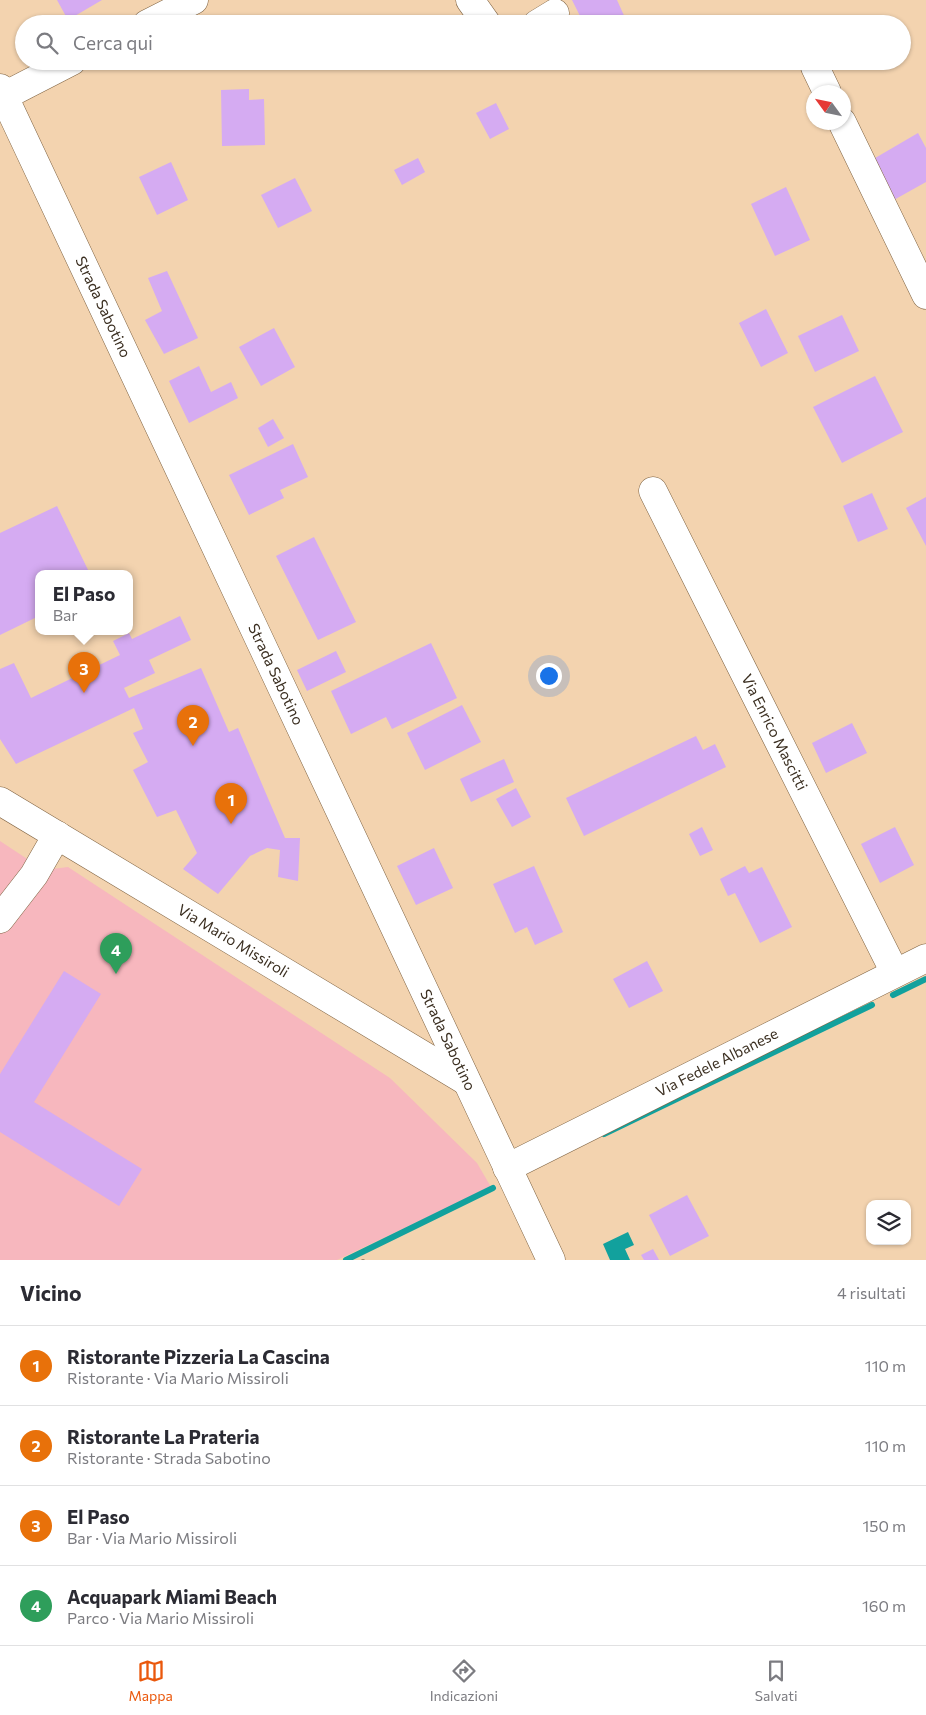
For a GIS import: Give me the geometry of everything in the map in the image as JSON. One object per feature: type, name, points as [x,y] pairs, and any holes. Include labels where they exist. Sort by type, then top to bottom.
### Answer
[{"type":"street","points":[[165,15],[194,0]]},
{"type":"street","points":[[470,0],[481,15]]},
{"type":"street","points":[[2,92],[52,70]]},
{"type":"street","points":[[816,70],[824,85]]},
{"type":"street","name":"Strada Sabotino","points":[[2,92],[551,1260]]},
{"type":"street","points":[[846,130],[926,295]]},
{"type":"street","name":"Via Enrico Mascitti","points":[[653,491],[895,973]]},
{"type":"street","name":"Via Mario Missiroli","points":[[0,802],[466,1081]]},
{"type":"street","points":[[0,919],[34,875],[56,835]]},
{"type":"street","name":"Via Fedele Albanese","points":[[507,1168],[926,958]]},
{"type":"shaded area","points":[[0,841],[44,870],[68,867],[390,1078],[477,1163],[491,1187],[337,1260],[0,1260]]},
{"type":"water","points":[[628,1232],[634,1245],[625,1249],[630,1260],[610,1260],[603,1244]]},
{"type":"building","points":[[57,0],[102,0],[76,15],[65,15]]},
{"type":"building","points":[[572,0],[617,0],[624,15],[580,15]]},
{"type":"building","points":[[249,89],[249,100],[264,99],[265,145],[222,146],[221,90]]},
{"type":"building","points":[[496,103],[509,129],[490,139],[476,113]]},
{"type":"building","points":[[918,133],[926,148],[926,182],[892,201],[870,161]]},
{"type":"building","points":[[418,158],[425,172],[402,185],[394,170]]},
{"type":"building","points":[[171,162],[188,200],[157,215],[139,177]]},
{"type":"building","points":[[295,178],[312,211],[278,228],[261,195]]},
{"type":"building","points":[[786,187],[810,240],[775,256],[751,204]]},
{"type":"building","points":[[167,271],[198,338],[164,354],[145,320],[162,311],[148,278]]},
{"type":"building","points":[[766,309],[788,353],[761,367],[739,323]]},
{"type":"building","points":[[842,315],[859,351],[815,372],[798,336]]},
{"type":"building","points":[[274,328],[295,367],[261,386],[239,347]]},
{"type":"building","points":[[199,366],[211,392],[231,382],[238,398],[189,423],[169,381]]},
{"type":"building","points":[[875,376],[903,432],[842,463],[813,407]]},
{"type":"building","points":[[273,419],[284,438],[268,447],[258,428]]},
{"type":"building","points":[[293,444],[308,477],[280,490],[284,498],[249,515],[229,475]]},
{"type":"building","points":[[872,493],[888,529],[858,542],[843,506]]},
{"type":"building","points":[[926,497],[926,546],[906,508]]},
{"type":"building","points":[[57,506],[88,570],[35,570],[35,618],[0,635],[0,533]]},
{"type":"building","points":[[314,537],[356,622],[318,640],[276,556]]},
{"type":"building","points":[[180,616],[191,640],[149,660],[155,673],[124,688],[129,698],[201,668],[229,732],[238,728],[285,838],[300,838],[298,881],[278,877],[280,850],[267,848],[250,856],[218,894],[183,869],[197,853],[176,810],[157,817],[133,770],[148,762],[133,733],[143,729],[134,708],[16,764],[0,739],[0,669],[14,663],[31,698],[120,655],[113,641],[125,635],[130,635],[132,639]]},
{"type":"building","points":[[431,643],[457,698],[392,729],[386,717],[351,734],[331,691]]},
{"type":"building","points":[[336,651],[346,672],[307,691],[297,670]]},
{"type":"building","points":[[462,705],[481,742],[425,770],[407,733]]},
{"type":"building","points":[[852,723],[867,753],[826,773],[812,743]]},
{"type":"building","points":[[696,736],[703,750],[715,744],[726,767],[584,836],[566,798]]},
{"type":"building","points":[[504,759],[514,782],[471,802],[460,779]]},
{"type":"building","points":[[516,788],[531,817],[512,827],[496,799]]},
{"type":"building","points":[[702,827],[713,850],[700,856],[689,834]]},
{"type":"building","points":[[895,827],[914,865],[880,883],[861,844]]},
{"type":"building","points":[[434,848],[453,888],[416,905],[397,866]]},
{"type":"building","points":[[534,866],[563,932],[535,945],[527,927],[515,933],[493,884]]},
{"type":"building","points":[[745,866],[749,873],[762,867],[792,927],[760,943],[735,893],[728,896],[720,879]]},
{"type":"building","points":[[647,961],[663,991],[629,1008],[613,979]]},
{"type":"building","points":[[64,971],[101,994],[34,1102],[142,1169],[119,1206],[0,1132],[0,1074]]},
{"type":"building","points":[[687,1195],[709,1236],[670,1256],[649,1215]]},
{"type":"building","points":[[653,1249],[659,1260],[644,1260],[641,1255]]},
{"type":"waterway","points":[[893,995],[926,979]]},
{"type":"waterway","points":[[604,1134],[872,1005]]},
{"type":"waterway","points":[[346,1260],[493,1188]]},
{"type":"place","name":"El Paso","points":[[84,693]]},
{"type":"place","name":"Ristorante La Prateria","points":[[193,746]]},
{"type":"place","name":"Ristorante Pizzeria La Cascina","points":[[231,824]]},
{"type":"place","name":"Acquapark Miami Beach","points":[[116,974]]}]
